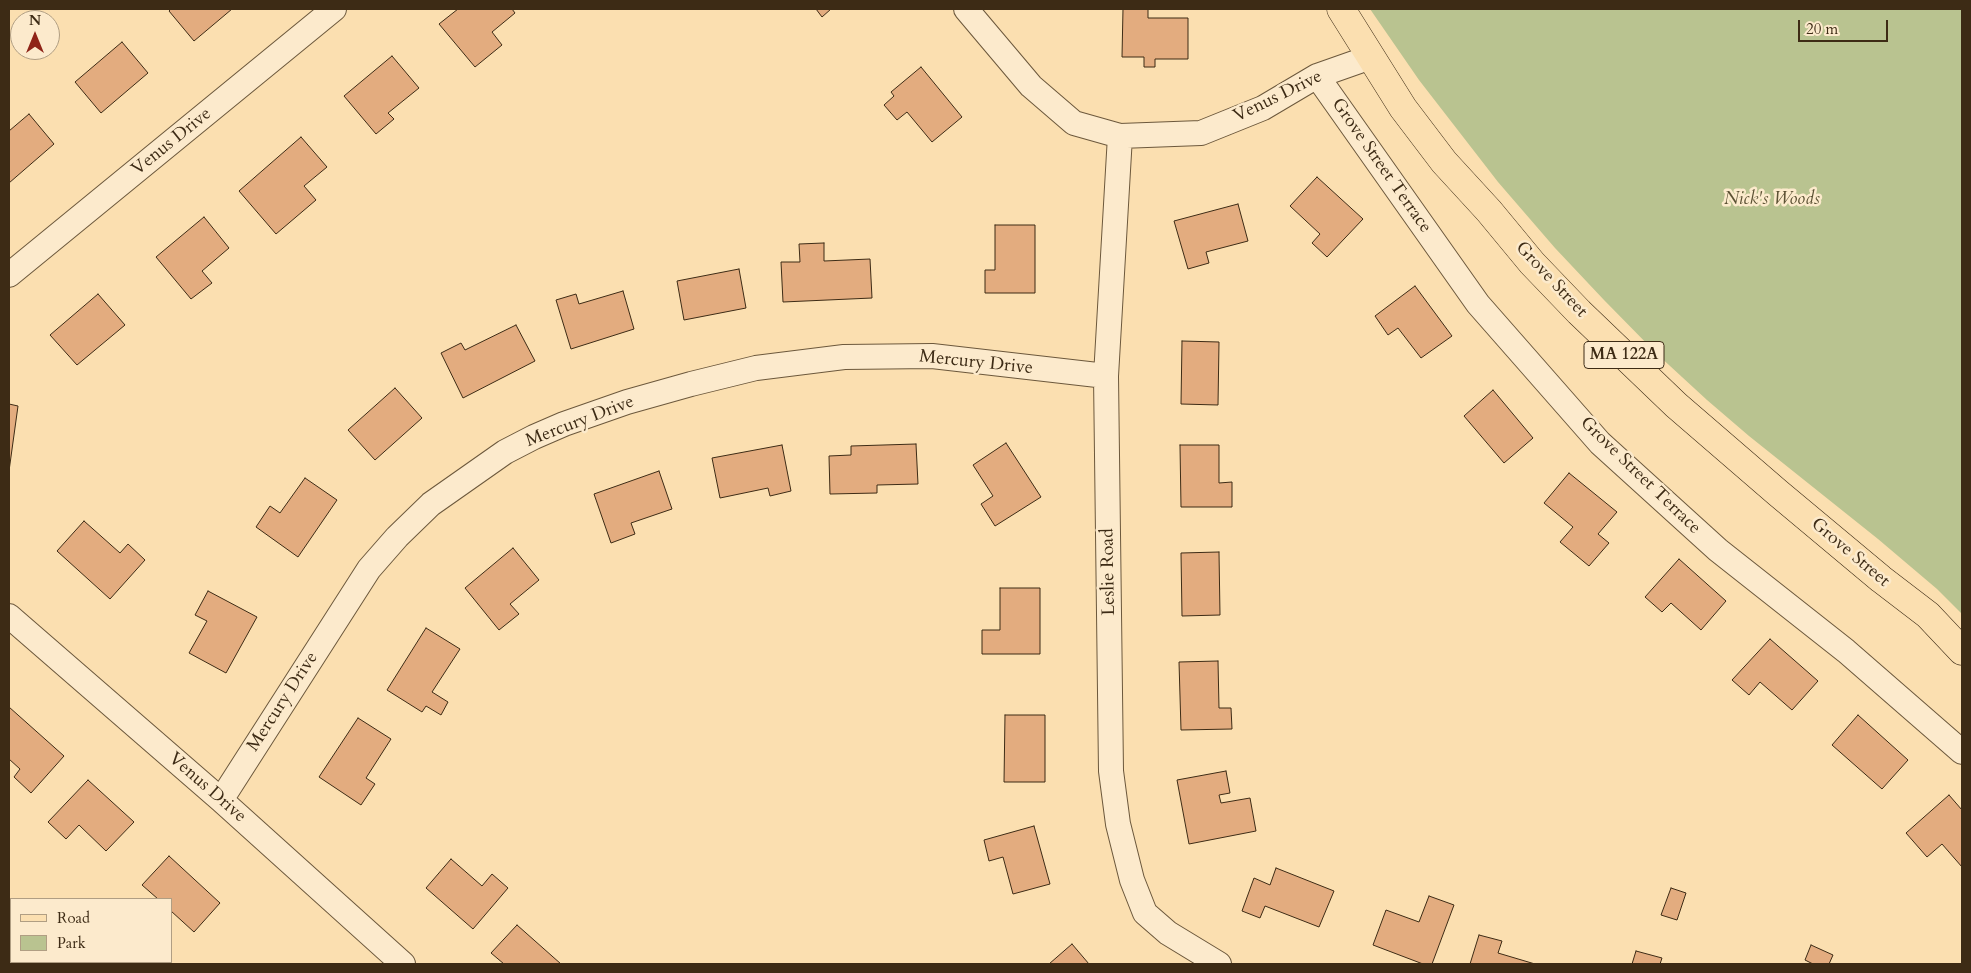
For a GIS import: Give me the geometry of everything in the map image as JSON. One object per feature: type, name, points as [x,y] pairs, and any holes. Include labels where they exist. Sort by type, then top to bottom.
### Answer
[{"type":"main road","name":"Grove Street","points":[[1342,9],[1403,108],[1444,162],[1489,211],[1532,263],[1578,312],[1676,405],[1881,579],[1928,615],[1962,650]]},
{"type":"street","name":"Venus Drive","points":[[9,274],[334,9]]},
{"type":"street","name":"Venus Drive","points":[[966,9],[1031,86],[1074,123],[1120,136],[1201,133],[1263,108],[1318,76],[1371,56]]},
{"type":"street","name":"Grove Street Terrace","points":[[1318,76],[1478,304],[1600,443],[1718,550],[1846,652],[1962,752]]},
{"type":"street","name":"Leslie Road","points":[[1120,136],[1106,376],[1111,771],[1118,824],[1132,880],[1145,913],[1168,933],[1218,964]]},
{"type":"street","name":"Mercury Drive","points":[[221,800],[375,563],[397,537],[431,504],[505,452],[534,437],[564,424],[627,402],[691,384],[756,368],[844,356],[932,356],[1106,376]]},
{"type":"street","name":"Venus Drive","points":[[9,616],[221,800],[402,964]]},
{"type":"green space","name":"Nick's Woods","points":[[1370,9],[1962,9],[1962,614],[1937,589],[1878,539],[1707,400],[1657,354],[1604,300],[1555,248],[1498,182],[1419,80]]},
{"type":"building","points":[[171,9],[232,9],[194,41],[169,11]]},
{"type":"building","points":[[458,9],[512,9],[515,13],[492,32],[502,45],[475,67],[439,24]]},
{"type":"building","points":[[816,9],[831,9],[822,17]]},
{"type":"building","points":[[1123,9],[1148,9],[1148,18],[1188,18],[1188,59],[1155,59],[1155,67],[1144,67],[1144,57],[1122,57]]},
{"type":"building","points":[[122,42],[148,73],[101,113],[75,82]]},
{"type":"building","points":[[392,56],[419,88],[388,113],[394,119],[376,134],[344,96]]},
{"type":"building","points":[[921,67],[962,117],[932,142],[907,112],[897,120],[884,105],[894,96],[891,92]]},
{"type":"building","points":[[29,114],[54,144],[9,183],[9,131]]},
{"type":"building","points":[[301,137],[327,167],[304,186],[316,200],[276,234],[239,191]]},
{"type":"building","points":[[1317,177],[1363,219],[1327,257],[1312,243],[1320,234],[1290,206]]},
{"type":"building","points":[[1238,204],[1248,241],[1206,252],[1209,263],[1188,269],[1174,221]]},
{"type":"building","points":[[204,217],[229,248],[202,271],[212,283],[191,299],[156,257]]},
{"type":"building","points":[[995,225],[1035,225],[1035,293],[985,293],[985,270],[995,270]]},
{"type":"building","points":[[824,243],[824,261],[870,259],[872,298],[783,302],[781,262],[800,262],[799,244]]},
{"type":"building","points":[[739,269],[746,308],[684,320],[677,281]]},
{"type":"building","points":[[1415,286],[1452,336],[1421,358],[1398,328],[1388,335],[1375,316]]},
{"type":"building","points":[[623,291],[634,329],[571,349],[556,300],[576,294],[579,304]]},
{"type":"building","points":[[98,294],[125,325],[77,365],[50,335]]},
{"type":"building","points":[[516,325],[535,361],[463,398],[441,353],[461,343],[465,350]]},
{"type":"building","points":[[1182,341],[1219,342],[1218,405],[1181,404]]},
{"type":"building","points":[[395,388],[422,418],[375,460],[348,430]]},
{"type":"building","points":[[1493,390],[1533,438],[1504,463],[1464,416]]},
{"type":"building","points":[[9,404],[18,406],[9,471]]},
{"type":"building","points":[[1006,443],[1041,497],[995,526],[981,504],[993,496],[973,465]]},
{"type":"building","points":[[916,444],[918,484],[877,485],[877,493],[830,494],[829,456],[851,455],[851,446]]},
{"type":"building","points":[[782,445],[791,491],[770,496],[768,488],[720,498],[712,458]]},
{"type":"building","points":[[1180,445],[1219,445],[1219,483],[1232,482],[1232,507],[1181,507]]},
{"type":"building","points":[[659,471],[672,509],[631,523],[635,534],[611,543],[594,494]]},
{"type":"building","points":[[1569,473],[1617,512],[1598,534],[1609,543],[1589,566],[1560,542],[1573,527],[1544,503]]},
{"type":"building","points":[[305,478],[337,500],[298,557],[256,527],[270,506],[280,513]]},
{"type":"building","points":[[84,521],[120,553],[128,544],[145,560],[110,599],[57,551]]},
{"type":"building","points":[[513,548],[539,580],[510,604],[519,614],[499,630],[465,588]]},
{"type":"building","points":[[1219,552],[1220,615],[1182,616],[1181,553]]},
{"type":"building","points":[[1679,559],[1726,601],[1701,630],[1671,603],[1662,612],[1645,597]]},
{"type":"building","points":[[1000,588],[1040,588],[1040,654],[982,654],[982,630],[1000,630]]},
{"type":"building","points":[[208,591],[257,617],[226,673],[189,653],[207,621],[195,615]]},
{"type":"building","points":[[426,628],[460,649],[432,692],[448,702],[441,715],[426,706],[422,712],[387,690]]},
{"type":"building","points":[[1770,639],[1818,681],[1792,710],[1760,682],[1749,695],[1732,680]]},
{"type":"building","points":[[1218,661],[1219,708],[1231,708],[1232,729],[1181,730],[1179,662]]},
{"type":"building","points":[[9,707],[64,756],[31,793],[14,777],[20,769],[9,759]]},
{"type":"building","points":[[1005,715],[1045,715],[1045,782],[1004,782]]},
{"type":"building","points":[[1858,715],[1908,760],[1882,789],[1832,745]]},
{"type":"building","points":[[358,718],[391,739],[366,778],[375,784],[361,805],[319,777]]},
{"type":"building","points":[[1226,771],[1230,793],[1219,795],[1221,803],[1250,798],[1256,831],[1189,844],[1177,780]]},
{"type":"building","points":[[88,780],[134,822],[106,851],[79,825],[66,839],[48,822]]},
{"type":"building","points":[[1949,795],[1962,810],[1962,867],[1942,844],[1927,857],[1906,833]]},
{"type":"building","points":[[1034,826],[1050,884],[1013,894],[1003,857],[989,861],[984,840]]},
{"type":"building","points":[[169,856],[220,903],[194,932],[172,912],[172,898],[157,898],[142,885]]},
{"type":"building","points":[[451,859],[482,886],[492,874],[508,888],[473,929],[426,888]]},
{"type":"building","points":[[1276,868],[1334,891],[1319,927],[1265,906],[1260,918],[1242,911],[1254,878],[1270,885]]},
{"type":"building","points":[[1671,888],[1686,893],[1677,920],[1661,915]]},
{"type":"building","points":[[1429,896],[1454,905],[1432,964],[1423,964],[1373,945],[1386,910],[1419,922]]},
{"type":"building","points":[[517,925],[561,964],[504,964],[491,953]]},
{"type":"building","points":[[1479,935],[1502,941],[1498,953],[1535,964],[1470,964]]},
{"type":"building","points":[[1072,944],[1089,964],[1049,964]]},
{"type":"building","points":[[1811,945],[1833,955],[1829,964],[1813,964],[1805,960]]},
{"type":"building","points":[[1636,951],[1662,958],[1660,964],[1632,964]]}]
